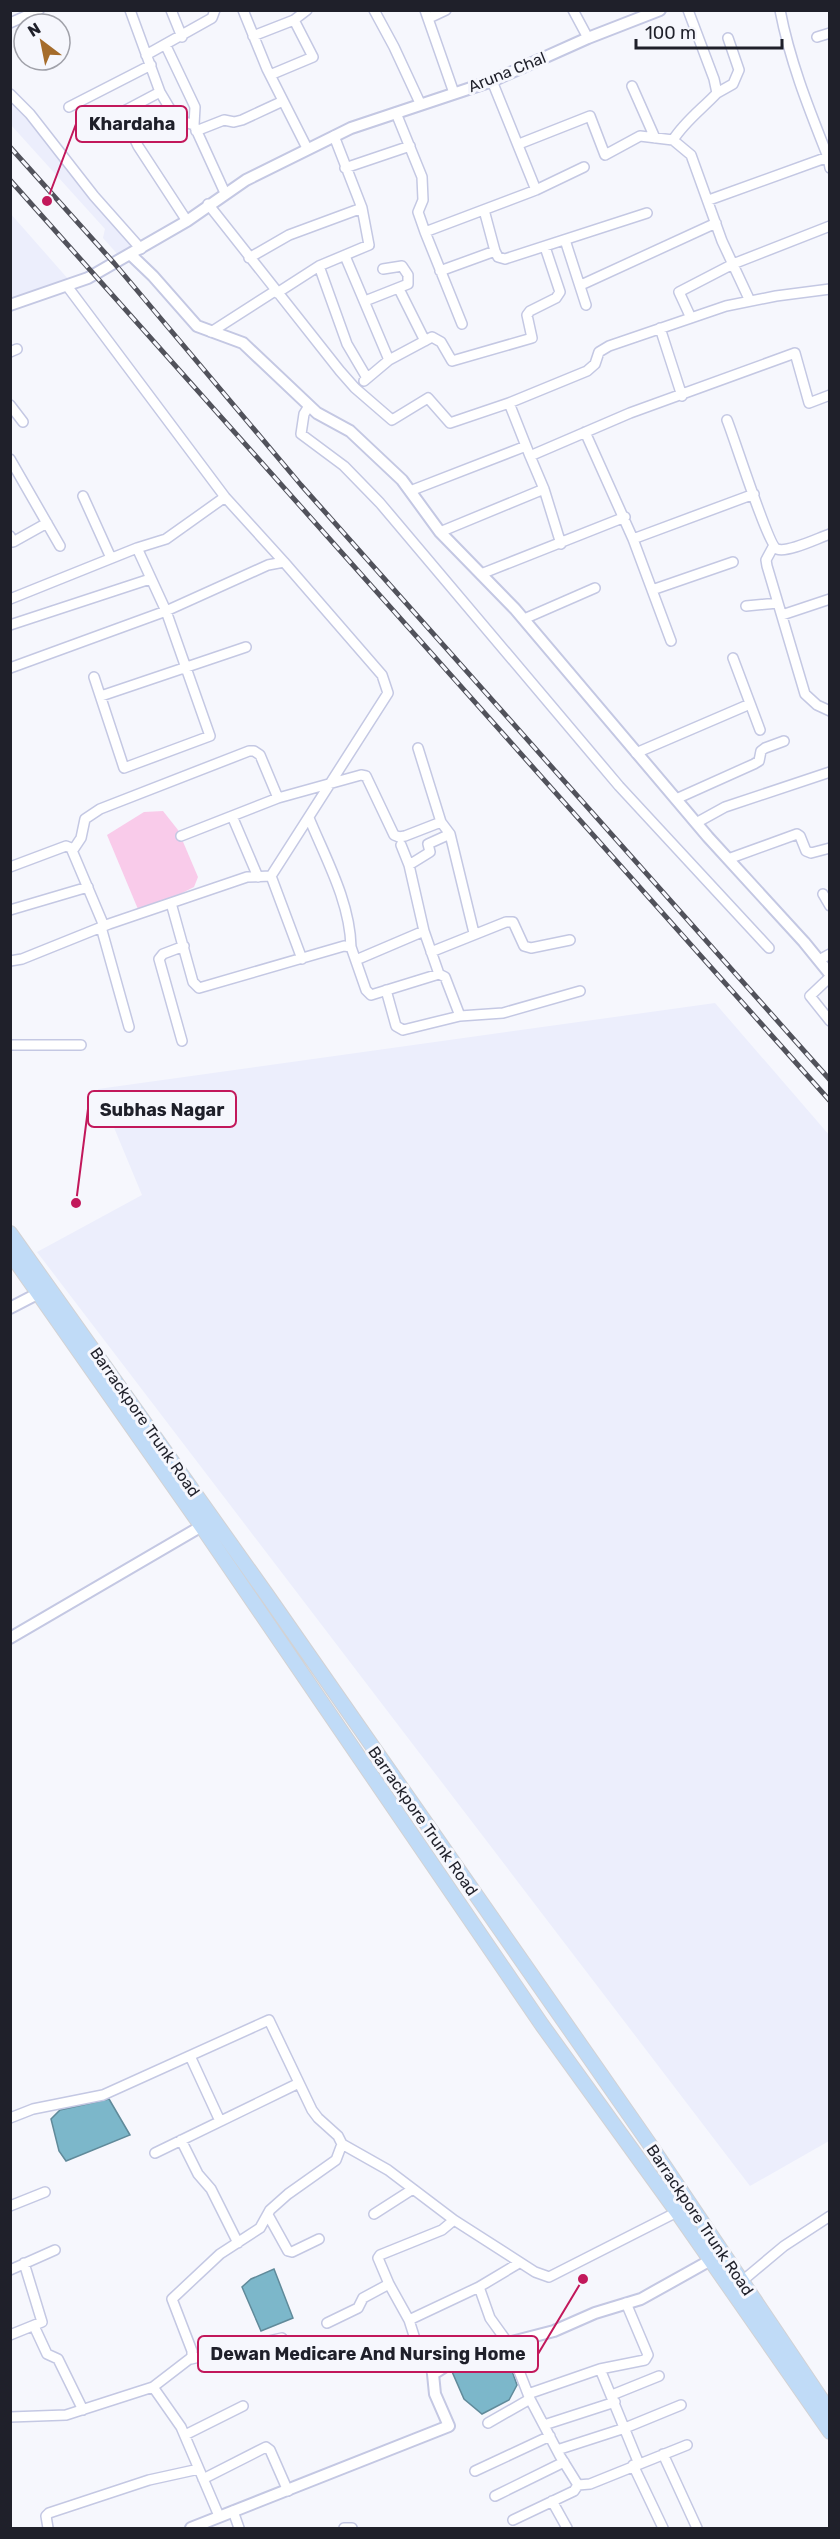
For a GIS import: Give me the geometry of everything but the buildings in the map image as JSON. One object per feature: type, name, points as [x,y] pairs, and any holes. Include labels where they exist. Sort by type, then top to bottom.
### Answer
[{"type":"main road","name":"Barrackpore Trunk Road","points":[[10,1233],[208,1523],[542,2025],[677,2212],[830,2432]]},
{"type":"main road","name":"Barrackpore Trunk Road","points":[[10,1253],[208,1523],[646,2139],[830,2412]]},
{"type":"street","points":[[130,10],[160,92],[176,119],[195,128],[224,120],[234,122],[283,101]]},
{"type":"street","points":[[171,10],[182,37]]},
{"type":"street","points":[[146,56],[212,18],[215,10]]},
{"type":"street","points":[[243,10],[270,75],[307,148]]},
{"type":"street","points":[[253,36],[294,20],[307,10]]},
{"type":"street","points":[[374,10],[420,103]]},
{"type":"street","points":[[446,10],[427,14],[454,93]]},
{"type":"street","points":[[573,10],[588,38]]},
{"type":"street","name":"Aruna Chal","points":[[10,305],[88,278],[187,221],[225,193],[333,136],[420,103],[492,81],[637,15],[660,10]]},
{"type":"street","points":[[688,10],[717,93]]},
{"type":"street","points":[[780,10],[790,53],[827,145],[830,168]]},
{"type":"street","points":[[270,75],[313,57],[294,20]]},
{"type":"street","points":[[817,37],[830,33]]},
{"type":"street","points":[[673,140],[683,124],[695,116],[717,93],[733,84],[739,70],[728,38]]},
{"type":"street","points":[[166,46],[195,107],[195,128],[225,193]]},
{"type":"street","points":[[69,107],[151,65]]},
{"type":"street","points":[[492,81],[536,190]]},
{"type":"street","points":[[632,86],[655,138]]},
{"type":"street","points":[[92,128],[160,92]]},
{"type":"street","points":[[10,94],[30,114],[94,196],[141,249]]},
{"type":"street","points":[[122,112],[138,146],[187,221]]},
{"type":"street","points":[[396,113],[422,177],[423,200],[417,212],[462,324]]},
{"type":"street","points":[[519,144],[590,116],[605,155],[640,136],[673,140],[691,155],[716,223],[750,301]]},
{"type":"street","points":[[130,129],[176,119]]},
{"type":"street","points":[[211,332],[319,266],[369,245],[362,208],[333,136]]},
{"type":"street","points":[[345,168],[410,146]]},
{"type":"street","points":[[709,200],[828,157]]},
{"type":"street","points":[[425,232],[536,190],[584,167]]},
{"type":"street","points":[[208,204],[276,292],[355,388],[392,420],[428,398],[450,423],[509,403],[587,371],[595,364],[602,350],[660,328],[750,301],[830,289]]},
{"type":"street","points":[[249,258],[289,235],[362,208]]},
{"type":"street","points":[[484,210],[495,251],[498,257],[505,259],[647,213]]},
{"type":"street","points":[[581,285],[716,223]]},
{"type":"street","points":[[691,318],[679,292],[733,264],[830,226]]},
{"type":"street","points":[[565,240],[586,305]]},
{"type":"street","points":[[355,388],[389,360],[432,337],[441,342],[452,361],[532,338],[527,315],[530,311],[556,298],[560,292],[545,247]]},
{"type":"street","points":[[440,271],[495,251]]},
{"type":"street","points":[[130,254],[197,326],[243,343],[309,406],[332,423],[351,431],[402,480],[440,532],[524,620],[696,823],[819,960],[830,976],[810,996],[830,1021]]},
{"type":"street","points":[[345,256],[389,360]]},
{"type":"street","points":[[319,266],[347,344],[367,378]]},
{"type":"street","points":[[365,301],[408,284],[406,270],[402,266],[383,269]]},
{"type":"street","points":[[67,286],[225,496],[382,675],[388,687],[387,698],[329,783],[271,876]]},
{"type":"street","points":[[399,289],[425,341]]},
{"type":"street","points":[[660,328],[682,396]]},
{"type":"street","points":[[410,491],[585,432],[630,413],[795,353],[809,403],[830,395]]},
{"type":"street","points":[[509,403],[544,489],[561,544]]},
{"type":"street","points":[[10,405],[23,422]]},
{"type":"street","points":[[309,406],[304,414],[301,434],[344,466],[380,503],[619,786],[769,948]]},
{"type":"street","points":[[728,420],[773,547],[778,550],[788,549],[830,534]]},
{"type":"street","points":[[585,432],[625,517],[671,641]]},
{"type":"street","points":[[12,463],[60,546]]},
{"type":"street","points":[[440,532],[544,489]]},
{"type":"street","points":[[633,539],[754,494]]},
{"type":"street","points":[[84,496],[111,558]]},
{"type":"street","points":[[10,599],[137,548],[166,539],[225,496]]},
{"type":"street","points":[[481,574],[625,517]]},
{"type":"street","points":[[10,536],[13,542],[47,523]]},
{"type":"street","points":[[773,547],[766,560],[805,694],[817,705],[830,711]]},
{"type":"street","points":[[94,677],[124,768],[210,736],[166,611],[137,548]]},
{"type":"street","points":[[10,668],[166,611],[268,566],[284,562]]},
{"type":"street","points":[[652,590],[733,562]]},
{"type":"street","points":[[10,625],[150,579]]},
{"type":"street","points":[[524,620],[595,588]]},
{"type":"street","points":[[782,615],[830,599]]},
{"type":"street","points":[[746,606],[778,603]]},
{"type":"street","points":[[101,696],[246,647]]},
{"type":"street","points":[[733,658],[760,730]]},
{"type":"street","points":[[636,753],[750,704]]},
{"type":"street","points":[[676,799],[754,764],[759,761],[761,751],[784,741]]},
{"type":"street","points":[[418,748],[441,822],[450,834],[474,933]]},
{"type":"street","points":[[73,850],[81,838],[85,819],[100,809],[249,752],[254,751],[260,755],[278,798]]},
{"type":"street","points":[[696,823],[725,807],[830,772]]},
{"type":"street","points":[[181,836],[278,798],[329,783],[366,776],[390,831],[399,837],[441,822]]},
{"type":"street","points":[[232,816],[258,877]]},
{"type":"street","points":[[309,818],[344,903],[351,930],[351,947],[366,990],[371,995],[439,974],[445,977],[460,1016]]},
{"type":"street","points":[[409,865],[430,852],[429,844],[450,834]]},
{"type":"street","points":[[729,859],[797,834],[806,851],[811,853],[830,848]]},
{"type":"street","points":[[400,845],[409,865],[424,931],[439,974]]},
{"type":"street","points":[[10,867],[66,846],[73,850],[103,927],[129,1026]]},
{"type":"street","points":[[10,961],[22,959],[103,927],[247,877],[271,876]]},
{"type":"street","points":[[271,876],[302,959]]},
{"type":"street","points":[[10,910],[88,887]]},
{"type":"street","points":[[823,894],[830,906]]},
{"type":"street","points":[[171,903],[193,982],[199,988],[344,946],[351,947]]},
{"type":"street","points":[[431,952],[506,922],[513,922],[524,946],[531,948],[570,940]]},
{"type":"street","points":[[356,960],[424,931]]},
{"type":"street","points":[[182,1041],[159,959],[163,954],[184,946]]},
{"type":"street","points":[[819,960],[830,954]]},
{"type":"street","points":[[386,990],[398,1029],[403,1030],[460,1016],[502,1013],[580,991]]},
{"type":"street","points":[[10,1045],[81,1045]]},
{"type":"street","points":[[10,1308],[39,1293]]},
{"type":"street","points":[[10,1638],[208,1523]]},
{"type":"street","points":[[10,2118],[33,2109],[103,2095],[270,2020],[318,2118],[338,2136],[342,2144],[388,2170],[454,2220],[519,2263],[549,2277],[677,2212]]},
{"type":"street","points":[[190,2056],[220,2121]]},
{"type":"street","points":[[155,2152],[299,2083]]},
{"type":"street","points":[[182,2140],[199,2176],[212,2188],[238,2243]]},
{"type":"street","points":[[191,2359],[192,2351],[172,2298],[220,2254],[260,2228],[270,2210],[288,2194],[336,2160],[342,2144]]},
{"type":"street","points":[[374,2214],[413,2189]]},
{"type":"street","points":[[10,2206],[45,2192]]},
{"type":"street","points":[[268,2215],[288,2251],[292,2252],[319,2239]]},
{"type":"street","points":[[741,2282],[784,2246],[829,2218]]},
{"type":"street","points":[[191,2529],[449,2426],[435,2394],[433,2374],[378,2259],[380,2255],[442,2230],[454,2220]]},
{"type":"street","points":[[10,2270],[55,2250]]},
{"type":"street","points":[[433,2374],[483,2342],[508,2343],[554,2331],[595,2313],[662,2290],[709,2261]]},
{"type":"street","points":[[10,2335],[42,2322],[24,2263]]},
{"type":"street","points":[[409,2320],[480,2287],[519,2263]]},
{"type":"street","points":[[327,2323],[358,2308],[363,2298],[389,2284]]},
{"type":"street","points":[[480,2287],[490,2318],[508,2343],[529,2397],[578,2485]]},
{"type":"street","points":[[488,2424],[529,2397],[600,2369],[645,2361],[648,2355],[626,2303]]},
{"type":"street","points":[[34,2326],[47,2355],[58,2359],[83,2410]]},
{"type":"street","points":[[10,2417],[57,2416],[83,2410],[153,2387],[191,2359],[282,2338]]},
{"type":"street","points":[[600,2369],[614,2398],[636,2464],[663,2529]]},
{"type":"street","points":[[544,2425],[614,2398],[659,2376]]},
{"type":"street","points":[[153,2387],[185,2435],[219,2516]]},
{"type":"street","points":[[557,2450],[625,2428],[681,2405]]},
{"type":"street","points":[[185,2435],[243,2406]]},
{"type":"street","points":[[476,2471],[550,2436]]},
{"type":"street","points":[[578,2485],[590,2484],[687,2445]]},
{"type":"street","points":[[203,2479],[266,2447],[270,2450],[288,2490]]},
{"type":"street","points":[[663,2454],[696,2529]]},
{"type":"street","points":[[495,2496],[564,2462]]},
{"type":"street","points":[[48,2529],[46,2516],[50,2513],[149,2480],[199,2469]]},
{"type":"street","points":[[513,2520],[574,2491],[578,2485]]},
{"type":"street","points":[[552,2501],[567,2529]]},
{"type":"street","points":[[233,2511],[239,2529]]},
{"type":"street","points":[[344,2529],[352,2529]]},
{"type":"shaded area","points":[[10,99],[27,116],[137,248],[120,257],[103,238],[105,229],[11,125]]},
{"type":"shaded area","points":[[10,213],[69,280],[11,301]]},
{"type":"shaded area","points":[[163,811],[178,830],[198,877],[194,887],[140,914],[107,835],[144,812]]},
{"type":"shaded area","points":[[715,1003],[830,1136],[829,2141],[750,2186],[37,1252],[142,1195],[98,1089]]},
{"type":"water","points":[[109,2099],[130,2135],[66,2161],[59,2151],[51,2119],[60,2110]]},
{"type":"water","points":[[274,2269],[293,2318],[261,2331],[242,2287],[251,2279]]},
{"type":"water","points":[[494,2341],[505,2351],[517,2385],[509,2400],[482,2414],[464,2399],[450,2367]]},
{"type":"railway","points":[[10,147],[114,263],[301,485],[830,1080]]},
{"type":"railway","points":[[10,180],[830,1101]]},
{"type":"place","name":"Khardaha","points":[[47,201]]},
{"type":"place","name":"Subhas Nagar","points":[[76,1203]]},
{"type":"place","name":"Dewan Medicare And Nursing Home","points":[[583,2279]]}]
